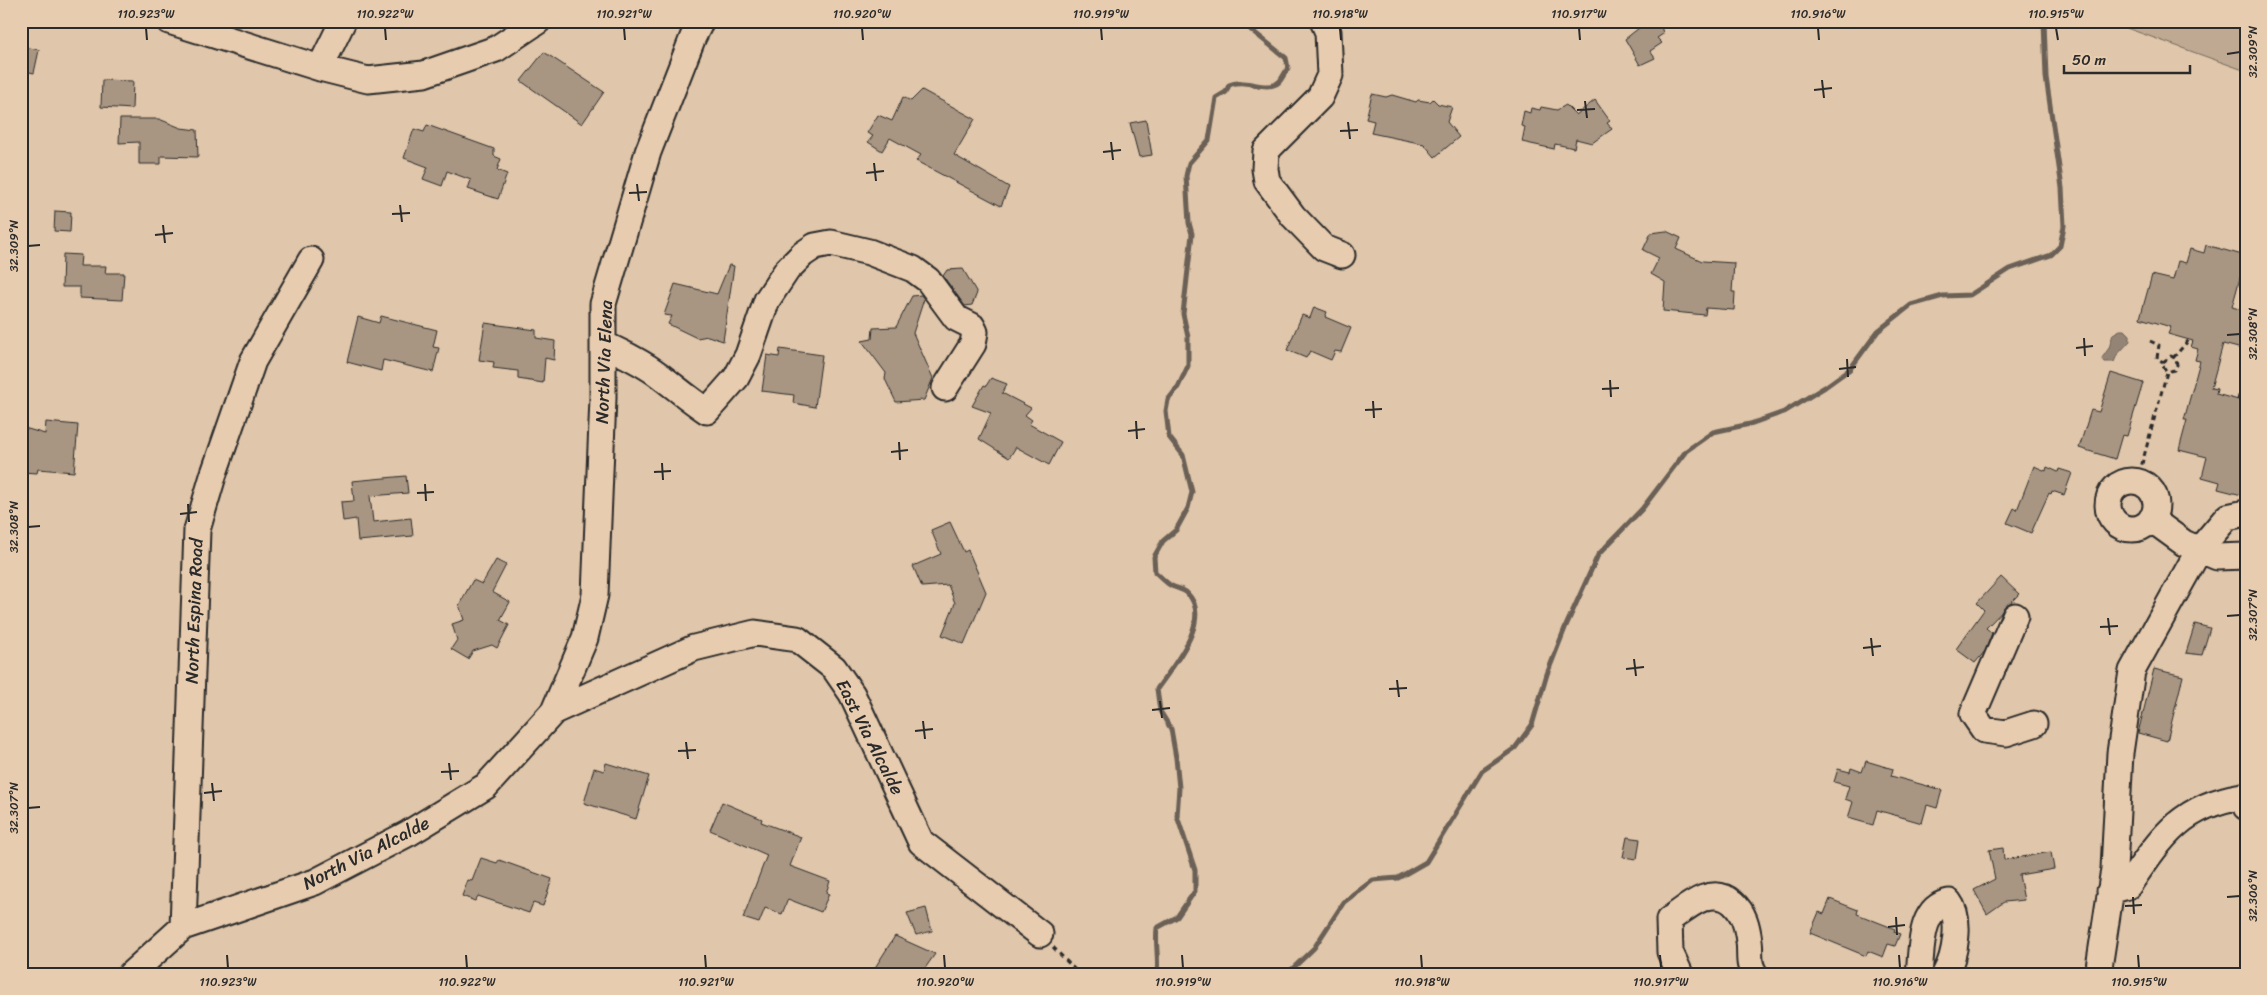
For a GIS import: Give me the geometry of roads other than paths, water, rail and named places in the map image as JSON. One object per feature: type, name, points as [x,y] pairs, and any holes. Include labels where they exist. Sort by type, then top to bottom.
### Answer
[{"type":"street","points":[[169,21],[320,68],[368,80],[424,74],[496,50],[538,21]]},
{"type":"street","points":[[320,68],[343,21]]},
{"type":"street","name":"North Via Elena","points":[[554,711],[585,638],[595,595],[603,398],[603,304],[648,152],[701,21]]},
{"type":"street","points":[[1323,21],[1328,32],[1330,75],[1320,97],[1266,150],[1265,169],[1267,180],[1293,216],[1324,248],[1342,255]]},
{"type":"street","points":[[603,344],[625,354],[658,374],[684,396],[707,411],[736,378],[748,355],[767,300],[787,270],[803,254],[815,246],[831,243],[869,252],[913,269],[928,280],[956,318],[972,326],[976,332],[973,344],[946,388]]},
{"type":"street","name":"North Espina Road","points":[[183,927],[197,530],[212,476],[253,361],[311,260]]},
{"type":"street","points":[[2137,482],[2145,484],[2154,497],[2156,504],[2151,519],[2140,527],[2133,528],[2119,525],[2110,514],[2108,500],[2116,487],[2122,483],[2137,482]]},
{"type":"street","points":[[2098,974],[2114,869],[2120,753],[2132,671],[2199,550],[2227,517],[2246,513]]},
{"type":"street","points":[[2151,519],[2184,543],[2216,557],[2246,556]]},
{"type":"street","points":[[2015,616],[1973,714],[1984,730],[2006,732],[2034,724]]},
{"type":"street","name":"East Via Alcalde","points":[[554,711],[694,648],[755,633],[797,639],[834,668],[852,694],[921,842],[1040,934]]},
{"type":"street","name":"North Via Alcalde","points":[[130,974],[183,927],[315,882],[409,833],[486,786],[554,711]]},
{"type":"street","points":[[2110,891],[2128,886],[2161,838],[2181,819],[2218,800],[2242,796],[2246,808]]},
{"type":"street","points":[[1680,974],[1670,952],[1669,920],[1691,904],[1715,894],[1727,898],[1742,912],[1749,941],[1750,967],[1756,974]]},
{"type":"street","points":[[1919,974],[1925,927],[1930,913],[1935,907],[1949,902],[1955,914],[1956,932],[1949,968],[1945,974]]},
{"type":"waterway","points":[[1157,974],[1157,928],[1177,917],[1195,891],[1195,870],[1177,816],[1179,788],[1171,729],[1160,711],[1157,689],[1188,642],[1196,616],[1194,604],[1187,593],[1170,585],[1155,572],[1154,557],[1163,541],[1176,530],[1188,508],[1192,492],[1183,455],[1169,437],[1166,411],[1168,400],[1178,387],[1188,366],[1188,337],[1183,314],[1192,234],[1189,223],[1186,176],[1189,163],[1209,140],[1216,98],[1226,92],[1229,85],[1235,83],[1262,86],[1274,85],[1280,81],[1288,68],[1286,58],[1250,29],[1245,21]]},
{"type":"waterway","points":[[1287,974],[1314,948],[1344,902],[1373,880],[1398,878],[1426,862],[1482,771],[1515,748],[1532,725],[1547,674],[1565,628],[1598,555],[1642,509],[1686,451],[1713,432],[1750,424],[1784,412],[1825,387],[1850,369],[1878,331],[1911,305],[1943,296],[1970,295],[2010,269],[2051,255],[2060,246],[2064,226],[2062,188],[2046,77],[2044,21]]}]
